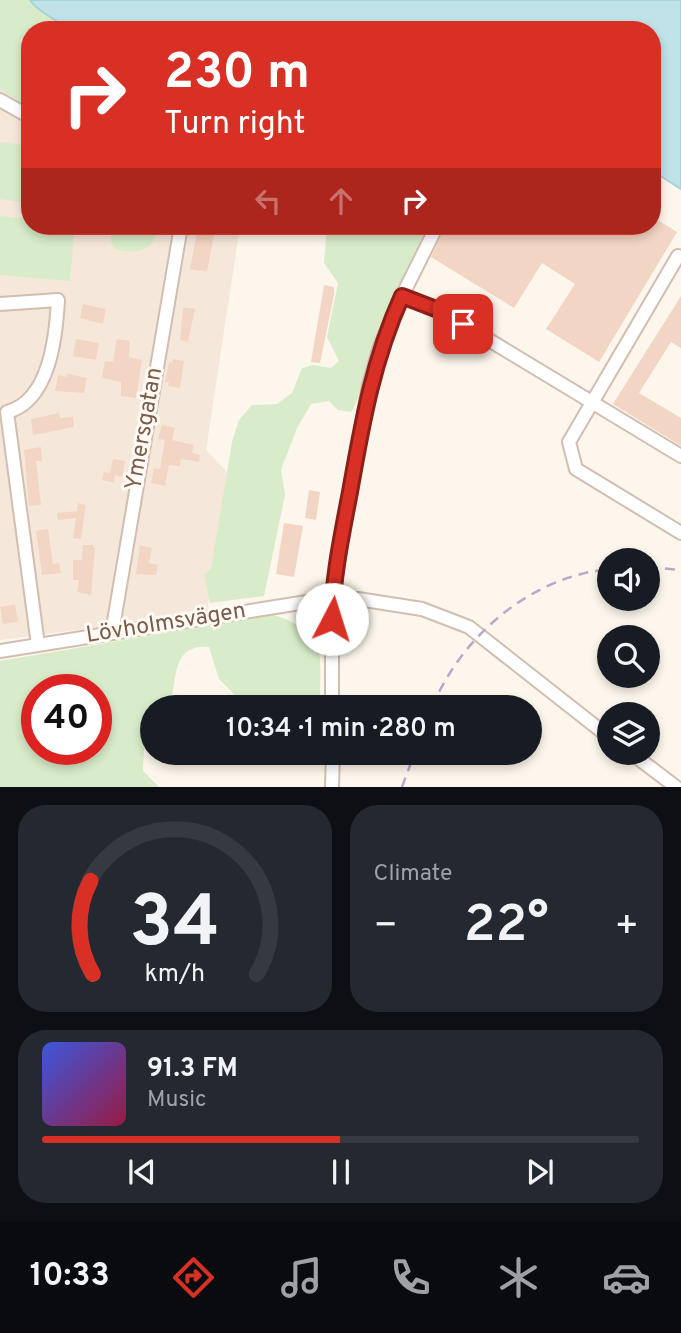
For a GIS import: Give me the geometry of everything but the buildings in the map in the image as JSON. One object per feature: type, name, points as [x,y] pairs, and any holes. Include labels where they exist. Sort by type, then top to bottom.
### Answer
[{"type":"street","points":[[0,100],[21,112]]},
{"type":"street","name":"Ymersgatan","points":[[112,633],[179,235]]},
{"type":"street","points":[[332,695],[332,600],[369,385],[380,346],[432,235]]},
{"type":"street","points":[[678,256],[569,442],[576,469],[681,533]]},
{"type":"street","points":[[402,296],[441,311],[681,456]]},
{"type":"street","points":[[0,304],[58,300],[50,365],[23,405],[4,412],[38,645]]},
{"type":"street","name":"Lövholmsvägen","points":[[0,651],[332,600],[358,599],[422,609],[469,627],[597,728]]},
{"type":"street","points":[[332,787],[333,765]]},
{"type":"street","points":[[647,765],[676,787]]},
{"type":"shaded area","points":[[0,89],[21,103],[21,235],[239,235],[206,450],[227,472],[207,613],[0,640]]},
{"type":"green space","points":[[0,0],[30,0],[56,21],[21,21],[21,103],[0,89]]},
{"type":"green space","points":[[0,142],[21,145],[21,202],[0,199]]},
{"type":"green space","points":[[0,216],[21,218],[21,235],[74,235],[70,281],[0,275]]},
{"type":"green space","points":[[111,235],[156,235],[149,246],[131,252],[115,249]]},
{"type":"green space","points":[[326,235],[426,235],[379,334],[351,412],[338,410],[329,401],[311,404],[297,428],[281,470],[285,495],[264,596],[210,603],[204,575],[211,569],[232,442],[239,420],[252,405],[277,404],[292,393],[302,368],[313,365],[331,368],[339,361],[327,337],[338,283],[324,263]]},
{"type":"green space","points":[[273,615],[305,629],[318,648],[320,695],[235,695],[219,679],[209,647],[188,651],[178,664],[172,695],[140,695],[140,765],[143,765],[143,771],[159,787],[0,787],[0,661]]},
{"type":"water","points":[[30,0],[681,0],[681,189],[661,176],[661,21],[56,21]]},
{"type":"railway","points":[[660,568],[681,570]]},
{"type":"railway","points":[[438,695],[461,657],[480,634],[502,614],[526,597],[552,584],[597,571]]},
{"type":"railway","points":[[402,787],[410,765]]},
{"type":"route","points":[[332,619],[332,600],[369,385],[389,325],[402,296],[441,311],[463,324]]}]
